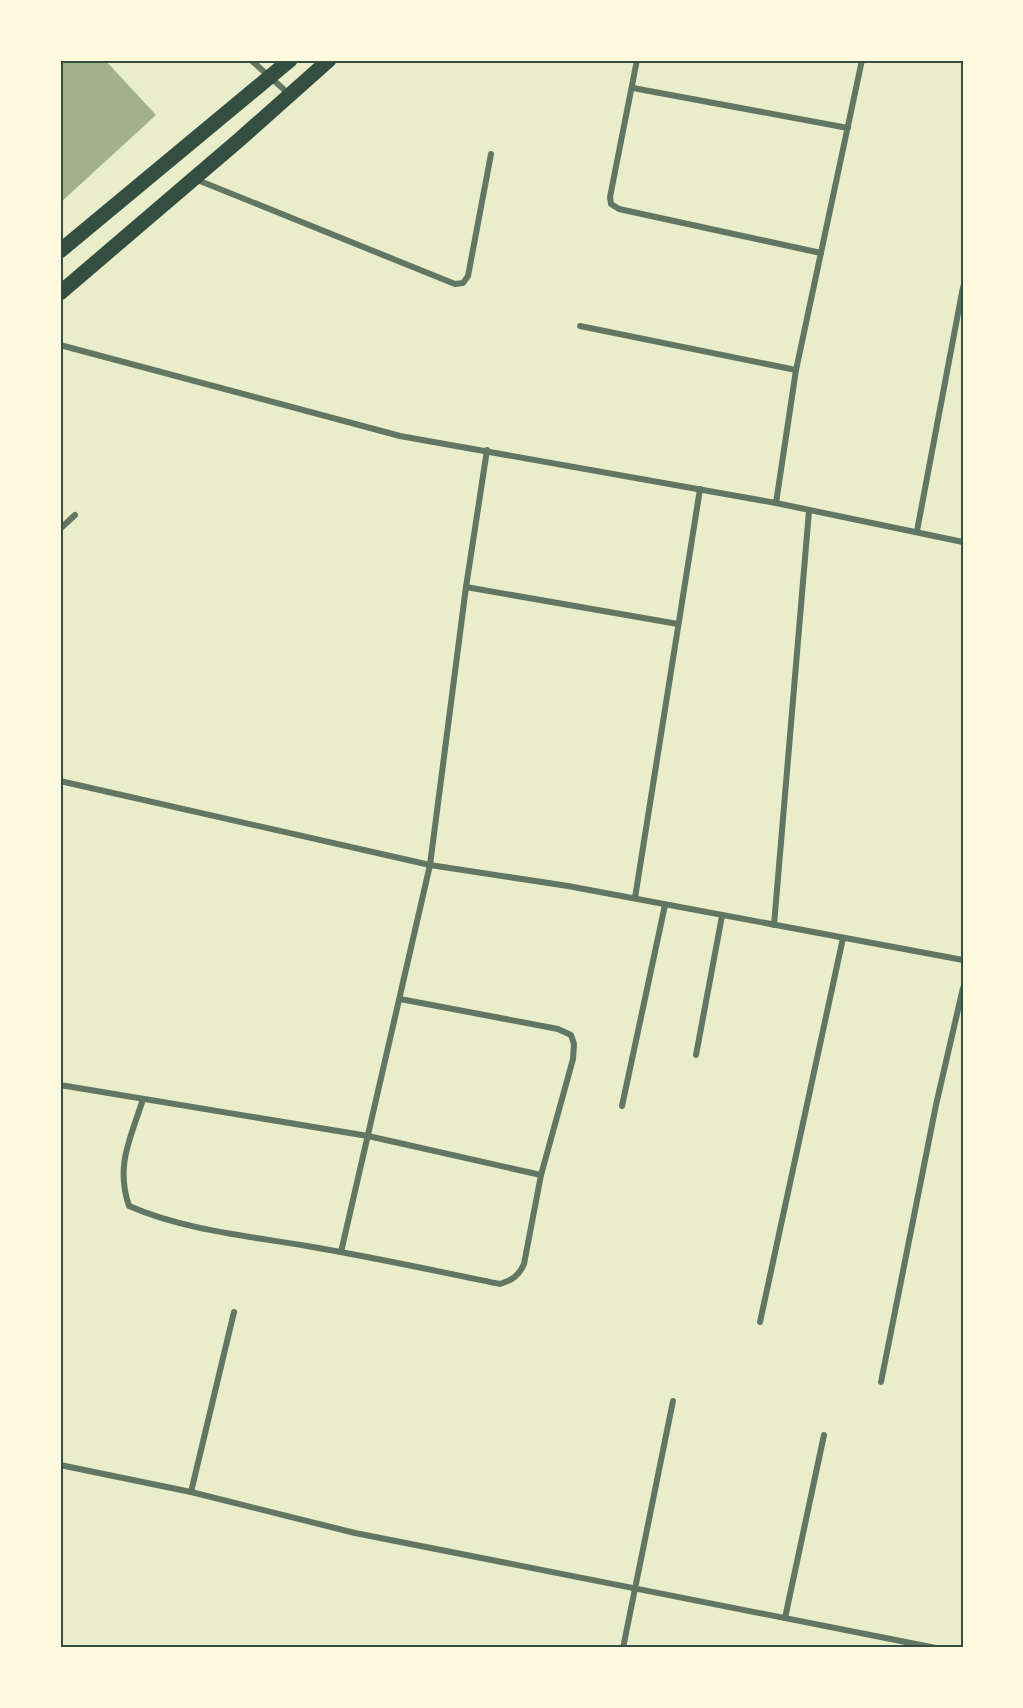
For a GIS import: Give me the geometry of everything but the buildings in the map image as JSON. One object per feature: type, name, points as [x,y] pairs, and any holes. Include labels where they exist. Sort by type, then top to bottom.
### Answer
[{"type":"main road","points":[[60,251],[290,60]]},
{"type":"main road","points":[[60,292],[194,179],[329,60]]},
{"type":"street","points":[[251,60],[290,95]]},
{"type":"street","points":[[637,60],[610,197],[611,204],[619,209],[821,253]]},
{"type":"street","points":[[776,503],[796,370],[862,60]]},
{"type":"street","points":[[633,87],[848,128]]},
{"type":"street","points":[[194,179],[455,284],[463,283],[468,276],[491,154]]},
{"type":"street","points":[[917,531],[963,287]]},
{"type":"street","points":[[580,326],[796,370]]},
{"type":"street","points":[[60,345],[400,436],[776,503],[963,542]]},
{"type":"street","points":[[340,1252],[430,866],[466,587],[487,450]]},
{"type":"street","points":[[635,898],[700,489]]},
{"type":"street","points":[[774,925],[809,511]]},
{"type":"street","points":[[60,529],[75,515]]},
{"type":"street","points":[[466,587],[678,624]]},
{"type":"street","points":[[60,781],[430,866],[568,886],[963,960]]},
{"type":"street","points":[[622,1106],[665,904]]},
{"type":"street","points":[[696,1055],[722,915]]},
{"type":"street","points":[[760,1322],[843,938]]},
{"type":"street","points":[[881,1382],[936,1105],[963,988]]},
{"type":"street","points":[[143,1099],[122,1166],[124,1191],[129,1206],[156,1218],[500,1284],[512,1280],[520,1273],[524,1264],[541,1175],[573,1059],[574,1044],[571,1035],[558,1029],[400,999]]},
{"type":"street","points":[[60,1085],[368,1137],[541,1175]]},
{"type":"street","points":[[191,1492],[234,1312]]},
{"type":"street","points":[[623,1648],[674,1401]]},
{"type":"street","points":[[785,1618],[825,1435]]},
{"type":"street","points":[[60,1465],[191,1492],[355,1533],[936,1648]]},
{"type":"shaded area","points":[[60,60],[105,60],[156,115],[60,203]]}]
